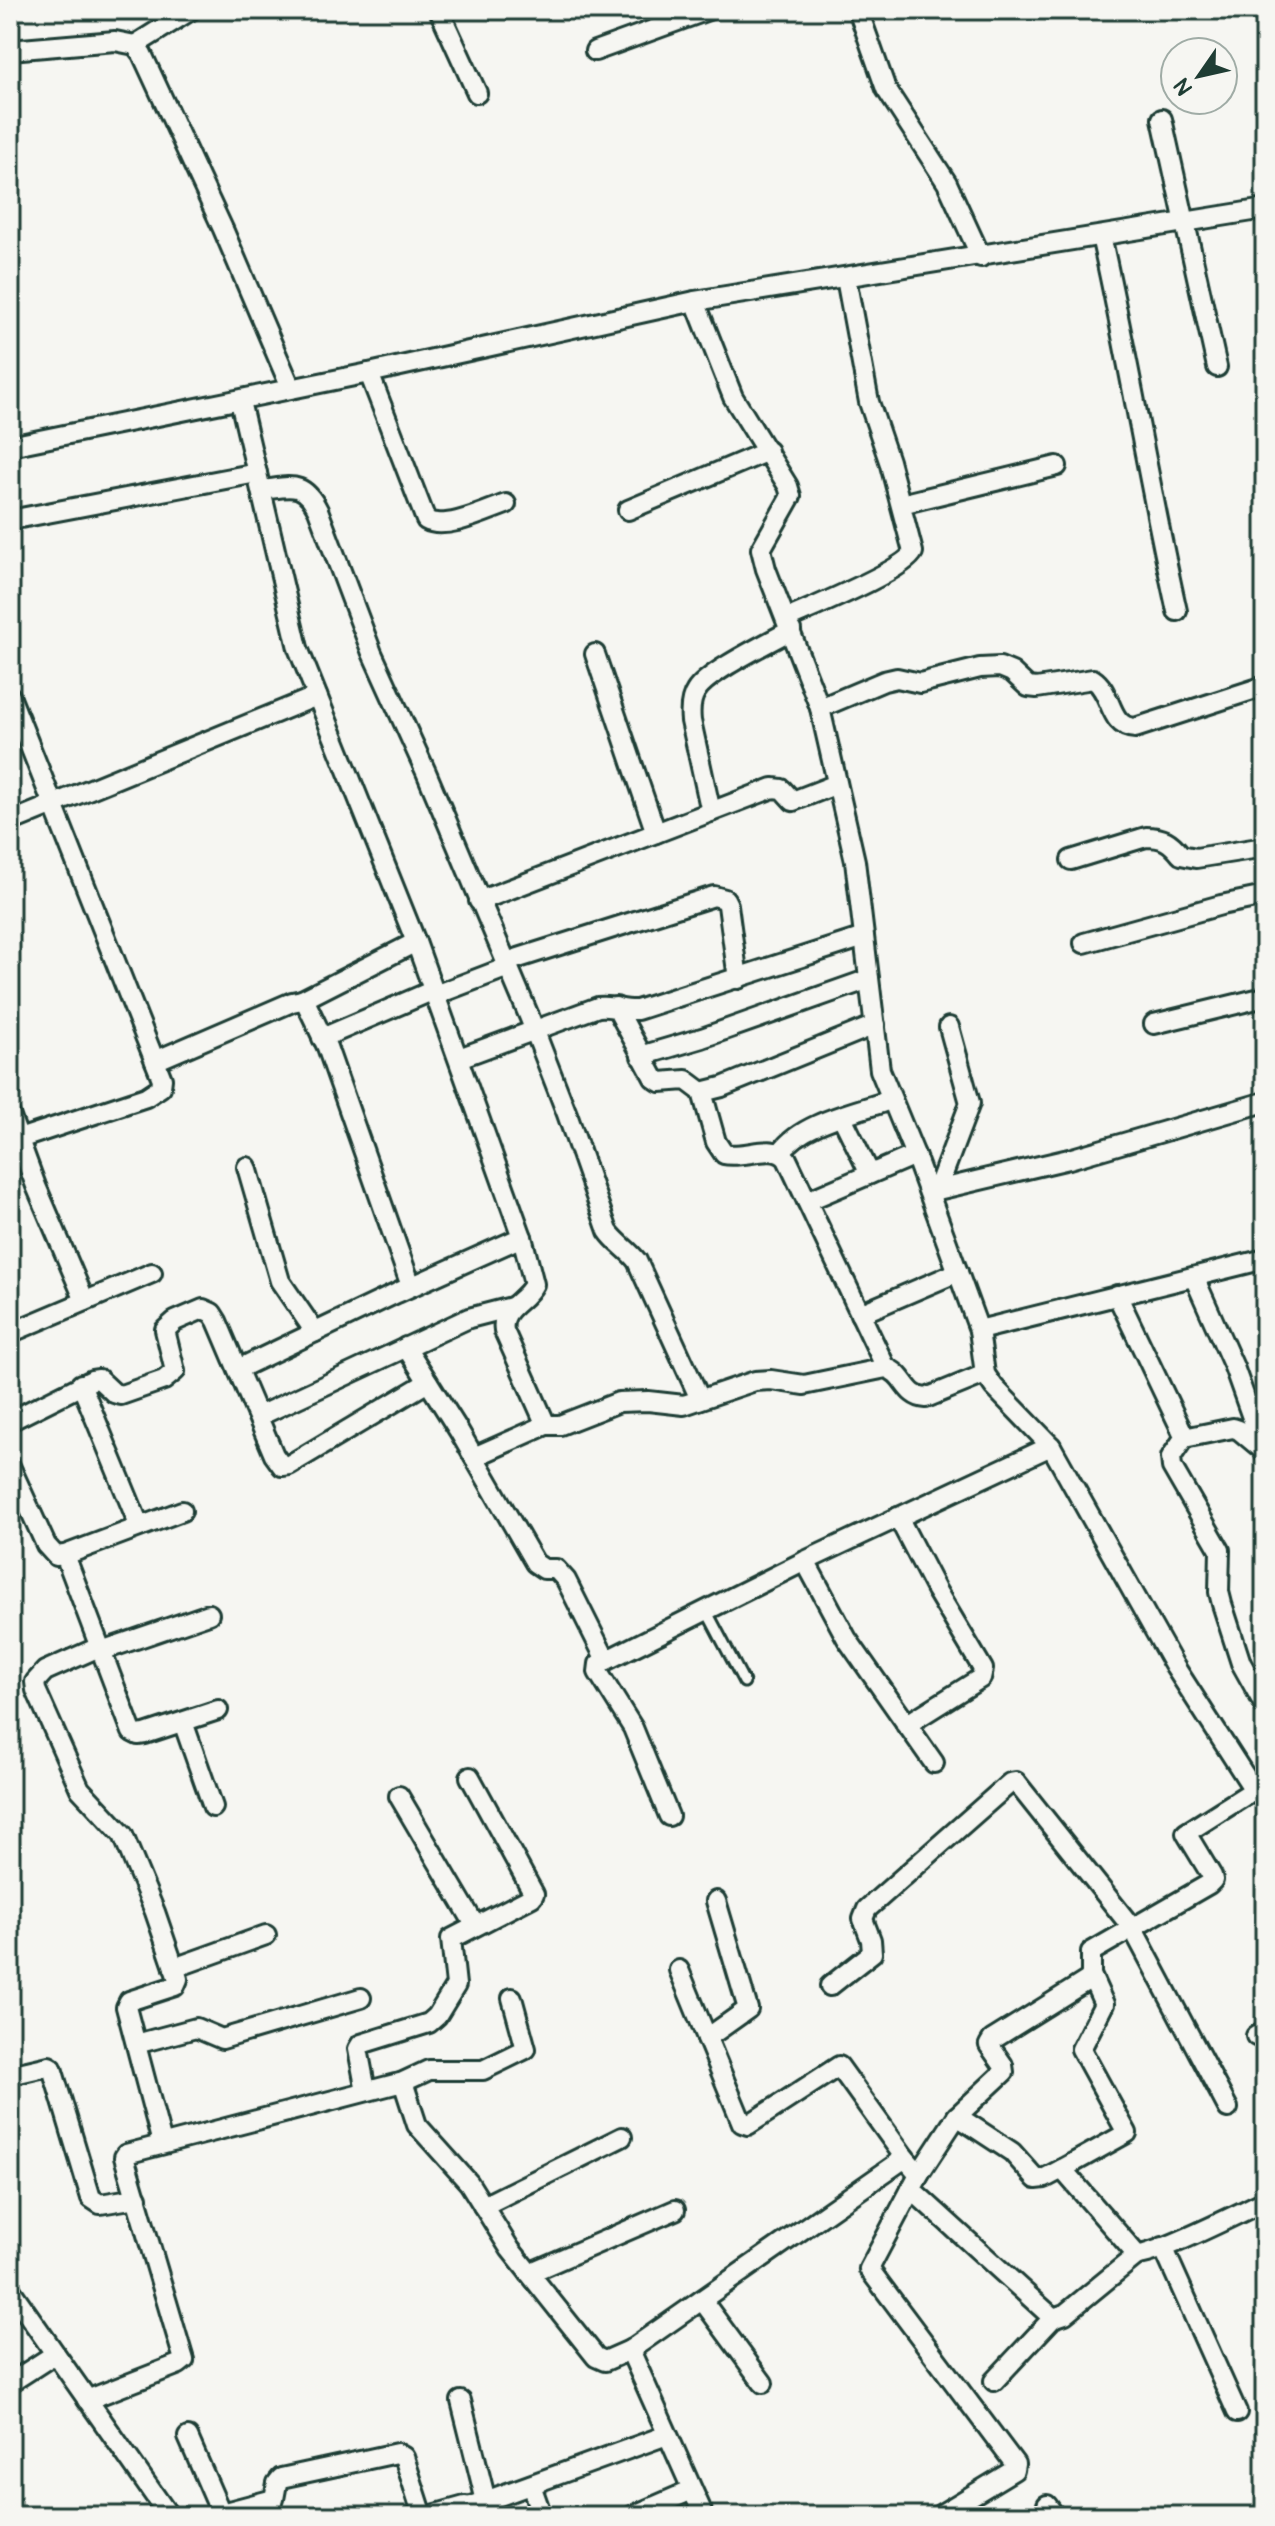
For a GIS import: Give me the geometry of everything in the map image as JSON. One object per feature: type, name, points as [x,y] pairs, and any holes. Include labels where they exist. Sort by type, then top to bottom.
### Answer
[{"type":"street","points":[[135,45],[191,10]]},
{"type":"street","points":[[439,10],[477,93]]},
{"type":"street","points":[[595,51],[708,10]]},
{"type":"street","points":[[858,10],[886,89],[947,183],[981,257]]},
{"type":"street","points":[[10,50],[115,41],[135,45],[142,54],[223,229],[291,388]]},
{"type":"street","points":[[1162,119],[1217,367]]},
{"type":"street","points":[[10,446],[240,401],[695,301],[1265,209]]},
{"type":"street","points":[[1101,236],[1177,611]]},
{"type":"street","points":[[711,812],[691,721],[694,693],[713,676],[789,624],[910,560],[913,552],[913,543],[869,402],[846,278]]},
{"type":"street","points":[[695,301],[733,397],[768,451],[791,496],[761,549],[820,708],[855,861],[880,1070],[890,1100],[933,1191],[979,1330],[985,1374],[1051,1446],[1175,1667],[1258,1785],[1186,1833],[1213,1880],[1091,1952],[1091,1975],[1104,2004],[1081,2049],[1127,2133],[1045,2178],[1036,2179],[1012,2152],[957,2116]]},
{"type":"street","points":[[369,373],[426,520],[434,525],[446,524],[506,504]]},
{"type":"street","points":[[240,401],[298,648],[435,992],[522,1237],[534,1284],[526,1297],[512,1307],[469,1318],[259,1416]]},
{"type":"street","points":[[628,510],[768,451]]},
{"type":"street","points":[[901,504],[1057,466]]},
{"type":"street","points":[[10,520],[259,482],[296,487],[310,494],[372,653],[426,772],[534,1030],[608,1231],[614,1241],[637,1261],[700,1399]]},
{"type":"street","points":[[595,654],[656,833]]},
{"type":"street","points":[[820,708],[897,678],[920,683],[980,668],[1000,667],[1012,672],[1028,687],[1093,679],[1101,684],[1119,724],[1125,728],[1135,728],[1265,686]]},
{"type":"street","points":[[10,696],[162,1079],[157,1092],[19,1139]]},
{"type":"street","points":[[10,822],[317,696]]},
{"type":"street","points":[[479,901],[773,788],[782,789],[793,801],[837,784]]},
{"type":"street","points":[[1071,860],[1146,837],[1170,841],[1181,855],[1196,858],[1265,847]]},
{"type":"street","points":[[322,1038],[507,965],[714,896],[725,899],[728,905],[738,979]]},
{"type":"street","points":[[1084,943],[1265,896]]},
{"type":"street","points":[[459,1058],[598,1007],[637,1010],[864,937]]},
{"type":"street","points":[[155,1061],[302,1000],[416,942]]},
{"type":"street","points":[[641,1056],[702,1038],[869,979]]},
{"type":"street","points":[[1154,1024],[1265,997]]},
{"type":"street","points":[[302,1000],[311,1011],[322,1038],[411,1286]]},
{"type":"street","points":[[616,1007],[654,1078],[660,1082],[686,1080],[702,1092],[716,1142],[724,1154],[751,1155],[775,1150],[787,1159],[886,1368]]},
{"type":"street","points":[[702,1092],[722,1087],[875,1025]]},
{"type":"street","points":[[933,1191],[970,1103],[949,1027]]},
{"type":"street","points":[[781,1152],[802,1132],[890,1100]]},
{"type":"street","points":[[933,1191],[1069,1159],[1265,1102]]},
{"type":"street","points":[[10,1115],[36,1186],[85,1301]]},
{"type":"street","points":[[842,1117],[870,1174]]},
{"type":"street","points":[[807,1201],[915,1155]]},
{"type":"street","points":[[247,1167],[280,1281],[315,1332]]},
{"type":"street","points":[[238,1369],[522,1237]]},
{"type":"street","points":[[979,1330],[1265,1259]]},
{"type":"street","points":[[860,1314],[958,1272]]},
{"type":"street","points":[[10,1333],[152,1273]]},
{"type":"street","points":[[1194,1277],[1234,1367],[1265,1452]]},
{"type":"street","points":[[1117,1295],[1184,1438]]},
{"type":"street","points":[[512,1307],[503,1322],[504,1331],[546,1425]]},
{"type":"street","points":[[10,1421],[81,1384],[99,1379],[114,1393],[121,1395],[164,1380],[175,1371],[165,1330],[175,1321],[203,1309],[212,1313],[217,1321],[274,1455],[278,1463],[285,1467],[428,1382]]},
{"type":"street","points":[[406,1347],[535,1563],[544,1569],[556,1569],[566,1580],[606,1660]]},
{"type":"street","points":[[474,1457],[546,1425],[560,1425],[619,1402],[648,1401],[675,1405],[755,1381],[804,1385],[875,1368],[886,1368],[899,1374],[913,1394],[926,1398],[985,1374]]},
{"type":"street","points":[[81,1384],[139,1525]]},
{"type":"street","points":[[1265,1452],[1233,1428],[1184,1438],[1171,1457],[1172,1467],[1220,1550],[1219,1592],[1222,1604],[1241,1663],[1265,1706]]},
{"type":"street","points":[[669,1816],[633,1728],[598,1672],[599,1664],[805,1561],[1051,1446]]},
{"type":"street","points":[[10,1466],[46,1545],[56,1556],[182,1511]]},
{"type":"street","points":[[898,1517],[936,1590],[983,1669],[981,1678],[906,1725]]},
{"type":"street","points":[[65,1555],[132,1732],[145,1734],[218,1710]]},
{"type":"street","points":[[805,1561],[847,1639],[934,1763]]},
{"type":"street","points":[[162,2143],[127,2003],[178,1984],[174,1968],[123,1835],[80,1789],[35,1682],[45,1671],[100,1649],[209,1614]]},
{"type":"street","points":[[183,1722],[213,1807]]},
{"type":"street","points":[[366,2091],[358,2049],[361,2044],[433,2020],[453,1994],[456,1985],[451,1939],[534,1894],[470,1777]]},
{"type":"street","points":[[830,1986],[872,1953],[863,1919],[867,1909],[1013,1782],[1019,1784],[1133,1929],[1228,2108]]},
{"type":"street","points":[[399,1796],[475,1925]]},
{"type":"street","points":[[707,2038],[748,2009],[716,1901]]},
{"type":"street","points":[[174,1968],[266,1935]]},
{"type":"street","points":[[679,1970],[745,2125],[839,2066],[905,2158],[915,2182],[1053,2318]]},
{"type":"street","points":[[938,2516],[1014,2470],[1015,2464],[869,2269],[915,2182],[957,2116],[1004,2072],[990,2042],[1088,1980],[1091,1975]]},
{"type":"street","points":[[136,2044],[196,2028],[222,2039],[361,1998]]},
{"type":"street","points":[[87,2400],[184,2360],[126,2154],[401,2083],[429,2070],[483,2070],[526,2049],[512,1998]]},
{"type":"street","points":[[10,2075],[49,2066],[52,2068],[91,2198],[100,2204],[137,2198]]},
{"type":"street","points":[[401,2083],[417,2125],[469,2183],[504,2241],[600,2360],[630,2350],[905,2158]]},
{"type":"street","points":[[483,2206],[622,2137]]},
{"type":"street","points":[[1062,2169],[1137,2255]]},
{"type":"street","points":[[994,2381],[1053,2318],[1065,2314],[1137,2255],[1163,2247],[1265,2201]]},
{"type":"street","points":[[529,2273],[675,2210]]},
{"type":"street","points":[[1163,2247],[1237,2412]]},
{"type":"street","points":[[10,2289],[169,2516]]},
{"type":"street","points":[[702,2300],[763,2383]]},
{"type":"street","points":[[630,2350],[704,2516]]},
{"type":"street","points":[[10,2383],[55,2354]]},
{"type":"street","points":[[461,2401],[476,2508]]},
{"type":"street","points":[[429,2516],[465,2506],[476,2508],[667,2435]]},
{"type":"street","points":[[188,2437],[221,2513],[274,2499],[281,2478],[397,2453],[404,2457],[423,2516]]},
{"type":"street","points":[[531,2485],[542,2516]]},
{"type":"street","points":[[632,2516],[692,2490]]},
{"type":"lane","points":[[706,1610],[744,1682]]}]
